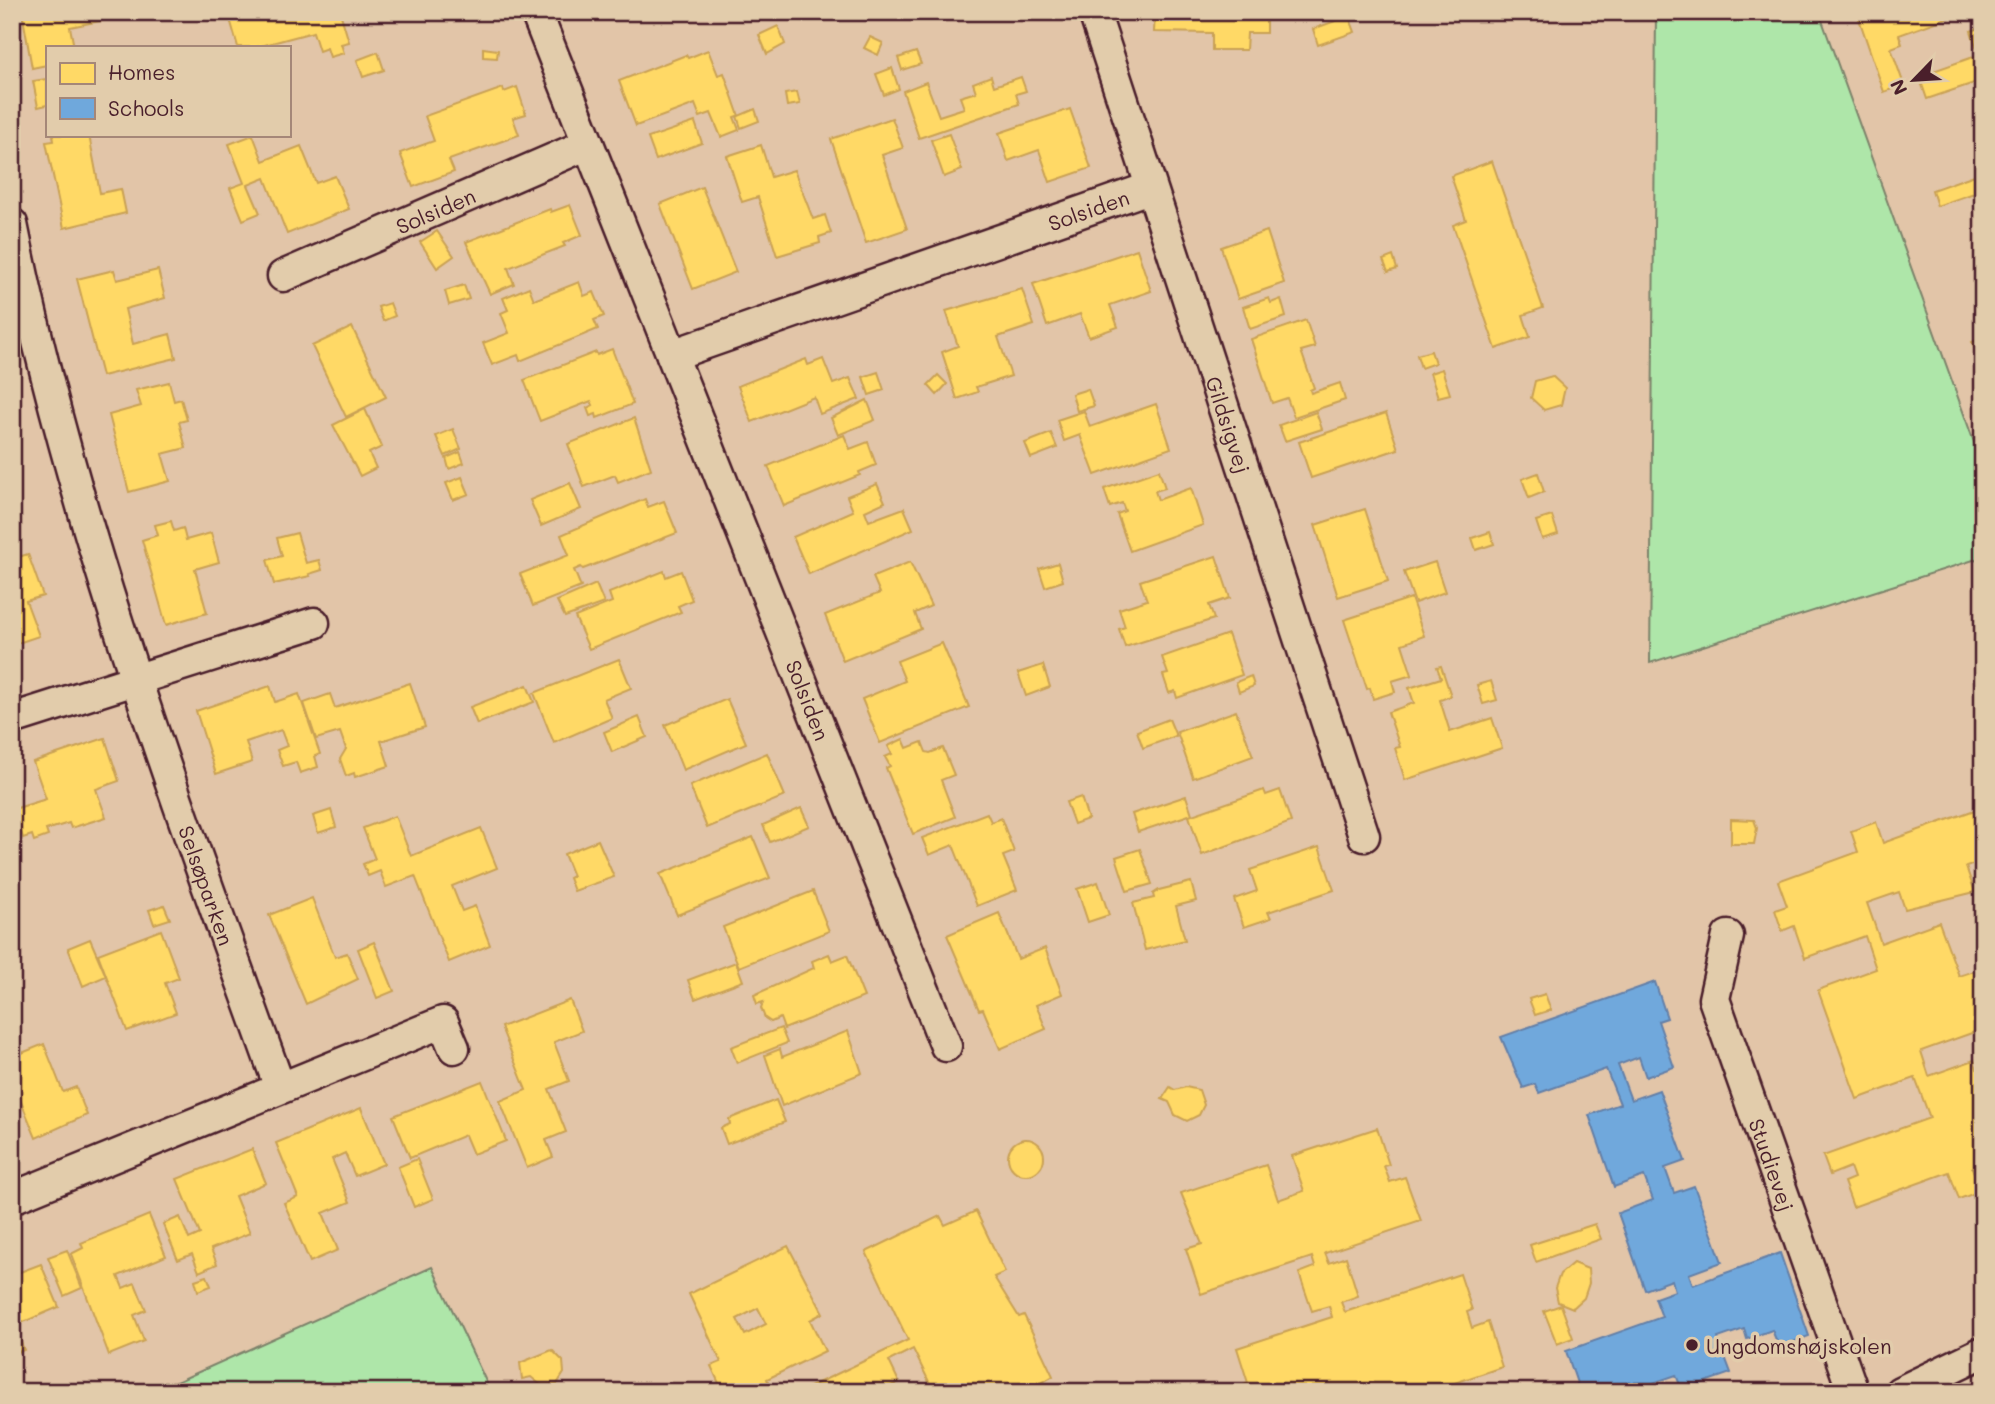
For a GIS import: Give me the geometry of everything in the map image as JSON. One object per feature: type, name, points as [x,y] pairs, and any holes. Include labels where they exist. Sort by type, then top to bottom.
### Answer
[{"type":"street","name":"Solsiden","points":[[536,12],[946,1046]]},
{"type":"street","name":"Gildsigvej","points":[[1094,12],[1149,188],[1364,836]]},
{"type":"street","name":"Solsiden","points":[[283,276],[588,144]]},
{"type":"street","name":"Solsiden","points":[[672,355],[1149,188]]},
{"type":"street","name":"Selsøparken","points":[[12,224],[22,330],[134,680],[280,1088]]},
{"type":"street","points":[[12,719],[314,622]]},
{"type":"street","name":"Studievej","points":[[1728,936],[1714,999],[1853,1392]]},
{"type":"street","points":[[12,1198],[443,1021],[454,1048]]},
{"type":"street","points":[[1900,1392],[1983,1352]]},
{"type":"green space","points":[[1656,12],[1819,12],[1983,467],[1983,557],[1650,663]]},
{"type":"green space","points":[[432,1267],[491,1392],[154,1392]]},
{"type":"building: Homes","points":[[22,12],[109,12],[110,19],[70,27],[74,46],[46,46],[46,65],[32,68]]},
{"type":"building: Homes","points":[[228,12],[340,12],[349,42],[341,44],[344,53],[330,57],[327,48],[319,51],[313,32],[261,46],[238,46]]},
{"type":"building: Homes","points":[[1155,12],[1266,12],[1266,33],[1247,33],[1246,50],[1212,50],[1212,33],[1154,32]]},
{"type":"building: Homes","points":[[1964,12],[1899,35],[1902,44],[1891,48],[1904,85],[1884,92],[1857,13]]},
{"type":"building: Homes","points":[[1349,16],[1355,32],[1318,45],[1313,29]]},
{"type":"building: Homes","points":[[778,26],[785,44],[767,54],[759,35]]},
{"type":"building: Homes","points":[[1983,27],[1983,80],[1927,99],[1919,76],[1979,55],[1971,31]]},
{"type":"building: Homes","points":[[870,37],[883,43],[878,55],[864,48]]},
{"type":"building: Homes","points":[[483,48],[498,50],[497,58],[483,57]]},
{"type":"building: Homes","points":[[708,50],[718,75],[724,73],[739,116],[755,109],[759,121],[741,128],[737,116],[734,117],[739,130],[721,137],[711,113],[700,117],[695,104],[636,126],[619,81],[686,55],[688,58]]},
{"type":"building: Homes","points":[[378,52],[384,70],[363,77],[357,60]]},
{"type":"building: Homes","points":[[916,52],[921,64],[902,70],[898,58]]},
{"type":"building: Homes","points":[[892,68],[899,89],[884,95],[876,74]]},
{"type":"building: Homes","points":[[991,76],[994,86],[1021,77],[1026,91],[1016,94],[1019,104],[919,138],[903,91],[926,82],[939,116],[964,108],[960,97],[976,92],[973,83]]},
{"type":"building: Homes","points":[[46,79],[46,105],[38,107],[33,81]]},
{"type":"building: Homes","points":[[517,87],[526,114],[513,118],[519,135],[449,160],[454,172],[413,187],[400,153],[434,141],[425,116],[503,88],[504,92]]},
{"type":"building: Homes","points":[[797,92],[800,104],[787,106],[785,94]]},
{"type":"building: Homes","points":[[1070,109],[1091,168],[1050,182],[1039,150],[1008,161],[999,133]]},
{"type":"building: Homes","points":[[892,118],[903,148],[882,155],[907,229],[866,243],[831,139]]},
{"type":"building: Homes","points":[[695,122],[702,143],[656,160],[648,138]]},
{"type":"building: Homes","points":[[949,134],[962,170],[944,177],[931,140]]},
{"type":"building: Homes","points":[[53,136],[89,136],[100,193],[121,189],[126,213],[64,228],[46,142],[54,141]]},
{"type":"building: Homes","points":[[253,136],[263,161],[301,146],[316,183],[335,176],[349,209],[287,234],[265,178],[248,185],[260,213],[243,220],[230,188],[244,183],[229,144]]},
{"type":"building: Homes","points":[[761,145],[771,177],[794,170],[813,219],[825,215],[831,233],[819,237],[820,243],[777,256],[758,197],[742,202],[727,156]]},
{"type":"building: Homes","points":[[1492,161],[1543,308],[1523,315],[1530,337],[1496,349],[1453,225],[1466,220],[1451,176]]},
{"type":"building: Homes","points":[[1983,172],[1983,190],[1937,206],[1932,190]]},
{"type":"building: Homes","points":[[702,187],[736,272],[693,289],[660,204]]},
{"type":"building: Homes","points":[[570,205],[582,235],[563,243],[565,246],[508,268],[514,284],[490,294],[466,242],[550,209],[551,212]]},
{"type":"building: Homes","points":[[437,231],[454,256],[437,268],[420,242]]},
{"type":"building: Homes","points":[[1267,231],[1284,283],[1238,299],[1221,247]]},
{"type":"building: Homes","points":[[1137,249],[1151,291],[1110,305],[1118,327],[1089,337],[1080,314],[1047,326],[1033,284]]},
{"type":"building: Homes","points":[[1393,256],[1397,269],[1388,272],[1383,260]]},
{"type":"building: Homes","points":[[114,270],[117,280],[158,270],[165,298],[125,309],[133,344],[170,334],[176,358],[102,376],[77,279]]},
{"type":"building: Homes","points":[[579,282],[584,296],[594,292],[604,316],[594,320],[598,329],[520,361],[518,355],[492,365],[483,343],[509,333],[501,313],[508,310],[503,298],[529,287],[534,300]]},
{"type":"building: Homes","points":[[464,285],[469,299],[449,305],[445,291]]},
{"type":"building: Homes","points":[[1022,289],[1034,325],[998,337],[1011,376],[976,387],[978,392],[957,399],[942,352],[958,346],[946,311]]},
{"type":"building: Homes","points":[[1269,298],[1271,303],[1281,299],[1286,317],[1250,329],[1243,307]]},
{"type":"building: Homes","points":[[390,303],[395,316],[383,321],[378,307]]},
{"type":"building: Homes","points":[[1306,320],[1315,347],[1301,351],[1314,388],[1310,390],[1311,393],[1340,383],[1345,400],[1294,417],[1287,398],[1272,403],[1251,339]]},
{"type":"building: Homes","points":[[352,327],[386,397],[346,417],[312,346]]},
{"type":"building: Homes","points":[[1983,338],[1983,370],[1972,342]]},
{"type":"building: Homes","points":[[612,349],[633,404],[597,418],[596,414],[590,416],[587,408],[593,405],[591,401],[540,421],[524,380],[596,352],[597,355]]},
{"type":"building: Homes","points":[[1431,351],[1435,363],[1421,368],[1417,355]]},
{"type":"building: Homes","points":[[806,359],[808,365],[823,359],[833,384],[850,378],[859,399],[820,414],[814,397],[752,422],[738,386]]},
{"type":"building: Homes","points":[[1442,369],[1450,394],[1438,397],[1430,373]]},
{"type":"building: Homes","points":[[878,372],[884,390],[869,395],[863,377]]},
{"type":"building: Homes","points":[[938,375],[947,384],[937,395],[928,385]]},
{"type":"building: Homes","points":[[1552,376],[1565,388],[1561,405],[1544,410],[1531,398],[1535,381]]},
{"type":"building: Homes","points":[[169,382],[174,401],[181,399],[187,420],[179,422],[186,448],[162,454],[170,481],[129,492],[109,415],[141,406],[136,390]]},
{"type":"building: Homes","points":[[1088,389],[1094,406],[1077,411],[1072,394]]},
{"type":"building: Homes","points":[[867,400],[875,420],[838,435],[831,418]]},
{"type":"building: Homes","points":[[1156,404],[1171,448],[1095,475],[1080,435],[1064,441],[1057,420],[1084,411],[1090,427]]},
{"type":"building: Homes","points":[[365,409],[382,447],[369,453],[376,468],[360,476],[333,425]]},
{"type":"building: Homes","points":[[1316,412],[1322,429],[1285,441],[1279,425]]},
{"type":"building: Homes","points":[[1386,413],[1398,449],[1311,478],[1299,442]]},
{"type":"building: Homes","points":[[634,418],[651,469],[618,482],[615,475],[584,487],[568,444]]},
{"type":"building: Homes","points":[[453,429],[461,449],[445,456],[436,436]]},
{"type":"building: Homes","points":[[1051,433],[1057,448],[1031,458],[1025,443]]},
{"type":"building: Homes","points":[[844,435],[850,449],[868,442],[876,465],[859,472],[860,475],[784,506],[768,466]]},
{"type":"building: Homes","points":[[460,452],[464,463],[449,469],[446,458]]},
{"type":"building: Homes","points":[[1159,470],[1165,488],[1155,491],[1158,500],[1191,488],[1203,525],[1130,551],[1117,514],[1125,511],[1122,503],[1110,507],[1104,489]]},
{"type":"building: Homes","points":[[1538,473],[1544,492],[1529,498],[1522,479]]},
{"type":"building: Homes","points":[[462,477],[469,494],[453,500],[446,483]]},
{"type":"building: Homes","points":[[570,483],[581,509],[541,526],[530,500]]},
{"type":"building: Homes","points":[[877,484],[885,502],[865,511],[869,521],[904,508],[913,529],[809,574],[793,537],[853,511],[847,496]]},
{"type":"building: Homes","points":[[645,499],[648,507],[664,501],[677,533],[583,569],[581,567],[574,570],[581,587],[533,606],[520,574],[569,555],[561,535]]},
{"type":"building: Homes","points":[[1365,509],[1388,581],[1338,597],[1315,525]]},
{"type":"building: Homes","points":[[1552,516],[1558,534],[1542,539],[1536,521]]},
{"type":"building: Homes","points":[[171,521],[174,531],[183,528],[186,540],[211,533],[219,562],[195,569],[207,613],[166,625],[142,540],[158,535],[155,525]]},
{"type":"building: Homes","points":[[1490,532],[1494,544],[1476,550],[1472,538]]},
{"type":"building: Homes","points":[[297,533],[306,563],[319,560],[322,570],[309,574],[310,576],[274,584],[267,560],[282,556],[277,538]]},
{"type":"building: Homes","points":[[28,554],[43,596],[26,601],[39,636],[12,645],[12,559]]},
{"type":"building: Homes","points":[[1216,556],[1230,598],[1209,605],[1214,619],[1125,647],[1119,629],[1125,627],[1119,609],[1147,600],[1140,581]]},
{"type":"building: Homes","points":[[910,562],[931,606],[915,613],[921,629],[843,661],[825,615],[880,593],[873,577]]},
{"type":"building: Homes","points":[[1435,562],[1445,592],[1415,603],[1404,572]]},
{"type":"building: Homes","points":[[1058,563],[1063,581],[1045,587],[1039,569]]},
{"type":"building: Homes","points":[[664,571],[666,577],[681,571],[692,600],[678,606],[681,612],[589,649],[575,617],[612,602],[609,593]]},
{"type":"building: Homes","points":[[596,584],[604,603],[565,617],[557,601]]},
{"type":"building: Homes","points":[[1411,598],[1424,636],[1402,644],[1412,675],[1392,681],[1395,692],[1373,699],[1370,688],[1367,689],[1344,620]]},
{"type":"building: Homes","points":[[1228,634],[1242,675],[1177,698],[1175,691],[1169,693],[1163,675],[1168,674],[1162,657]]},
{"type":"building: Homes","points":[[942,643],[969,707],[880,743],[862,699],[905,681],[897,661]]},
{"type":"building: Homes","points":[[619,659],[631,688],[604,699],[612,718],[554,743],[534,693]]},
{"type":"building: Homes","points":[[1043,665],[1050,687],[1026,696],[1018,673]]},
{"type":"building: Homes","points":[[1441,666],[1451,696],[1440,700],[1450,732],[1492,718],[1502,748],[1405,780],[1395,748],[1400,747],[1388,712],[1414,703],[1409,688],[1441,678],[1437,667]]},
{"type":"building: Homes","points":[[1251,676],[1254,686],[1239,692],[1236,682]]},
{"type":"building: Homes","points":[[1491,681],[1497,700],[1483,704],[1477,685]]},
{"type":"building: Homes","points":[[410,683],[425,727],[381,741],[389,766],[355,777],[354,773],[346,776],[340,759],[346,749],[340,732],[316,739],[304,703],[330,694],[335,708]]},
{"type":"building: Homes","points":[[527,685],[534,702],[477,724],[470,707]]},
{"type":"building: Homes","points":[[270,686],[275,702],[299,694],[320,754],[315,756],[318,767],[300,773],[296,762],[283,766],[277,750],[287,746],[281,730],[246,742],[252,762],[216,774],[196,711]]},
{"type":"building: Homes","points":[[727,699],[746,743],[683,770],[665,725]]},
{"type":"building: Homes","points":[[1236,711],[1253,756],[1193,778],[1177,732]]},
{"type":"building: Homes","points":[[639,717],[647,737],[612,752],[604,732]]},
{"type":"building: Homes","points":[[1169,719],[1176,736],[1143,748],[1137,731]]},
{"type":"building: Homes","points":[[105,738],[119,781],[96,789],[106,817],[71,828],[69,823],[46,830],[48,836],[34,841],[32,835],[23,838],[14,809],[46,799],[33,762]]},
{"type":"building: Homes","points":[[903,739],[907,748],[922,742],[926,752],[943,748],[954,775],[941,780],[955,817],[913,834],[886,768],[890,766],[885,757],[892,754],[888,746]]},
{"type":"building: Homes","points":[[767,753],[785,796],[707,828],[690,786]]},
{"type":"building: Homes","points":[[1264,790],[1266,795],[1280,790],[1291,822],[1202,855],[1189,816]]},
{"type":"building: Homes","points":[[1186,796],[1192,814],[1138,832],[1132,814]]},
{"type":"building: Homes","points":[[1081,797],[1088,819],[1074,824],[1066,802]]},
{"type":"building: Homes","points":[[1983,807],[1983,861],[1966,867],[1975,892],[1905,909],[1899,892],[1867,903],[1881,943],[1939,922],[1959,976],[1980,969],[1983,1029],[1921,1051],[1929,1076],[1974,1060],[1977,1069],[1983,1067],[1983,1165],[1972,1168],[1981,1191],[1959,1199],[1949,1172],[1853,1207],[1844,1182],[1854,1178],[1850,1167],[1830,1175],[1823,1156],[1930,1118],[1915,1078],[1857,1099],[1818,990],[1876,969],[1865,936],[1805,958],[1794,926],[1782,931],[1775,910],[1787,906],[1778,881],[1858,852],[1851,831],[1876,822],[1883,843]]},
{"type":"building: Homes","points":[[801,808],[809,826],[770,842],[763,825]]},
{"type":"building: Homes","points":[[331,810],[336,827],[318,833],[313,816]]},
{"type":"building: Homes","points":[[987,813],[991,822],[1001,818],[1014,852],[1003,856],[1017,890],[977,906],[953,845],[929,855],[922,838]]},
{"type":"building: Homes","points":[[395,816],[411,856],[481,828],[497,868],[452,886],[462,911],[475,906],[490,945],[449,962],[415,876],[386,887],[380,871],[368,876],[363,864],[375,859],[363,828]]},
{"type":"building: Homes","points":[[1731,819],[1754,820],[1757,828],[1754,844],[1731,844]]},
{"type":"building: Homes","points":[[753,837],[770,878],[677,915],[660,874]]},
{"type":"building: Homes","points":[[598,840],[614,877],[574,891],[569,878],[573,876],[564,854]]},
{"type":"building: Homes","points":[[1319,847],[1334,890],[1268,912],[1271,918],[1244,927],[1234,899],[1257,891],[1250,870]]},
{"type":"building: Homes","points":[[1140,849],[1152,884],[1127,891],[1116,857]]},
{"type":"building: Homes","points":[[1098,882],[1109,915],[1088,922],[1077,889]]},
{"type":"building: Homes","points":[[1191,882],[1196,901],[1176,906],[1185,940],[1145,950],[1133,903],[1154,898],[1153,894],[1159,890]]},
{"type":"building: Homes","points":[[813,891],[829,931],[739,967],[723,927]]},
{"type":"building: Homes","points":[[312,898],[335,957],[347,953],[358,979],[306,1004],[269,915]]},
{"type":"building: Homes","points":[[164,905],[170,919],[154,924],[149,910]]},
{"type":"building: Homes","points":[[999,913],[1018,959],[1045,948],[1062,994],[1036,1005],[1046,1029],[1000,1049],[983,1009],[979,1010],[947,935]]},
{"type":"building: Homes","points":[[161,930],[179,978],[165,983],[176,1013],[127,1031],[98,954]]},
{"type":"building: Homes","points":[[90,939],[106,976],[83,986],[68,948]]},
{"type":"building: Homes","points":[[374,942],[394,991],[377,998],[358,949]]},
{"type":"building: Homes","points":[[829,954],[832,961],[847,955],[864,997],[784,1029],[780,1018],[771,1022],[765,1018],[761,1008],[763,1002],[757,1004],[754,995],[814,968],[812,961]]},
{"type":"building: Homes","points":[[736,962],[743,981],[695,999],[688,980]]},
{"type":"building: Homes","points":[[1545,994],[1551,1010],[1535,1015],[1529,999]]},
{"type":"building: Homes","points":[[570,1000],[582,1031],[554,1042],[569,1081],[549,1089],[566,1132],[546,1140],[553,1157],[527,1168],[500,1101],[526,1090],[501,1027]]},
{"type":"building: Homes","points":[[781,1028],[787,1043],[737,1063],[731,1047]]},
{"type":"building: Homes","points":[[848,1031],[862,1073],[782,1106],[765,1055],[780,1049],[782,1057]]},
{"type":"building: Homes","points":[[44,1044],[63,1092],[76,1087],[87,1115],[36,1138],[12,1080],[12,1057]]},
{"type":"building: Homes","points":[[482,1081],[506,1141],[473,1154],[465,1135],[410,1158],[393,1116]]},
{"type":"building: Homes","points":[[1170,1087],[1175,1090],[1186,1087],[1199,1090],[1204,1105],[1199,1115],[1187,1121],[1175,1115],[1169,1102],[1162,1099]]},
{"type":"building: Homes","points":[[776,1100],[785,1122],[727,1144],[721,1128],[730,1124],[729,1119]]},
{"type":"building: Homes","points":[[361,1108],[384,1164],[355,1176],[345,1153],[332,1159],[350,1202],[323,1213],[338,1250],[310,1262],[284,1203],[298,1197],[276,1143]]},
{"type":"building: Homes","points":[[1377,1128],[1389,1165],[1384,1166],[1390,1182],[1405,1177],[1421,1221],[1325,1253],[1329,1263],[1346,1257],[1358,1296],[1341,1302],[1345,1312],[1460,1274],[1472,1310],[1467,1312],[1472,1328],[1488,1322],[1502,1367],[1428,1392],[1246,1392],[1244,1385],[1248,1383],[1237,1348],[1332,1317],[1329,1306],[1312,1311],[1299,1273],[1315,1267],[1312,1257],[1201,1294],[1186,1249],[1202,1244],[1181,1193],[1266,1165],[1278,1200],[1304,1191],[1292,1156]]},
{"type":"building: Homes","points":[[1026,1139],[1039,1144],[1044,1157],[1039,1170],[1026,1175],[1013,1170],[1008,1157],[1013,1144]]},
{"type":"building: Homes","points":[[252,1149],[266,1183],[235,1196],[250,1233],[211,1249],[217,1264],[199,1272],[192,1254],[178,1260],[163,1224],[180,1217],[189,1239],[200,1234],[177,1179]]},
{"type":"building: Homes","points":[[417,1159],[433,1199],[414,1207],[398,1167]]},
{"type":"building: Homes","points":[[976,1211],[1005,1272],[994,1277],[1019,1317],[1024,1315],[1053,1376],[1026,1392],[934,1392],[913,1349],[889,1361],[899,1382],[887,1388],[889,1392],[799,1392],[908,1340],[866,1252],[940,1216],[945,1225]]},
{"type":"building: Homes","points":[[149,1215],[166,1256],[118,1276],[123,1288],[135,1283],[146,1310],[134,1315],[144,1341],[109,1355],[71,1254],[83,1248],[81,1243]]},
{"type":"building: Homes","points":[[1595,1224],[1601,1239],[1536,1262],[1530,1245]]},
{"type":"building: Homes","points":[[788,1246],[823,1313],[810,1320],[825,1351],[767,1379],[773,1392],[761,1392],[757,1383],[739,1392],[723,1392],[711,1366],[721,1362],[689,1294]],"holes":[[[758,1308],[766,1324],[745,1335],[737,1319]]]},
{"type":"building: Homes","points":[[67,1250],[82,1288],[64,1296],[48,1257]]},
{"type":"building: Homes","points":[[1573,1263],[1588,1269],[1589,1283],[1584,1298],[1573,1308],[1558,1302],[1555,1288],[1560,1274]]},
{"type":"building: Homes","points":[[41,1264],[59,1307],[14,1326],[24,1350],[12,1354],[12,1275]]},
{"type":"building: Homes","points":[[207,1276],[211,1286],[198,1291],[195,1280]]},
{"type":"building: Homes","points":[[1561,1305],[1573,1338],[1557,1344],[1544,1311]]},
{"type":"building: Homes","points":[[552,1350],[563,1361],[564,1373],[557,1384],[543,1387],[531,1377],[522,1379],[520,1363]]},
{"type":"building: Schools","points":[[1655,982],[1667,1018],[1658,1021],[1674,1067],[1646,1077],[1639,1057],[1618,1065],[1631,1100],[1659,1090],[1685,1161],[1665,1168],[1674,1193],[1694,1186],[1722,1262],[1689,1274],[1693,1285],[1780,1253],[1809,1336],[1779,1347],[1772,1330],[1747,1339],[1744,1329],[1718,1338],[1731,1373],[1682,1390],[1676,1375],[1650,1384],[1653,1392],[1580,1392],[1566,1351],[1662,1317],[1655,1298],[1675,1291],[1672,1280],[1645,1290],[1618,1213],[1653,1200],[1644,1176],[1614,1187],[1589,1115],[1620,1104],[1606,1069],[1539,1093],[1535,1084],[1523,1088],[1501,1037]]},
{"type":"place","name":"Ungdomshøjskolen","points":[[1692,1345]]}]
